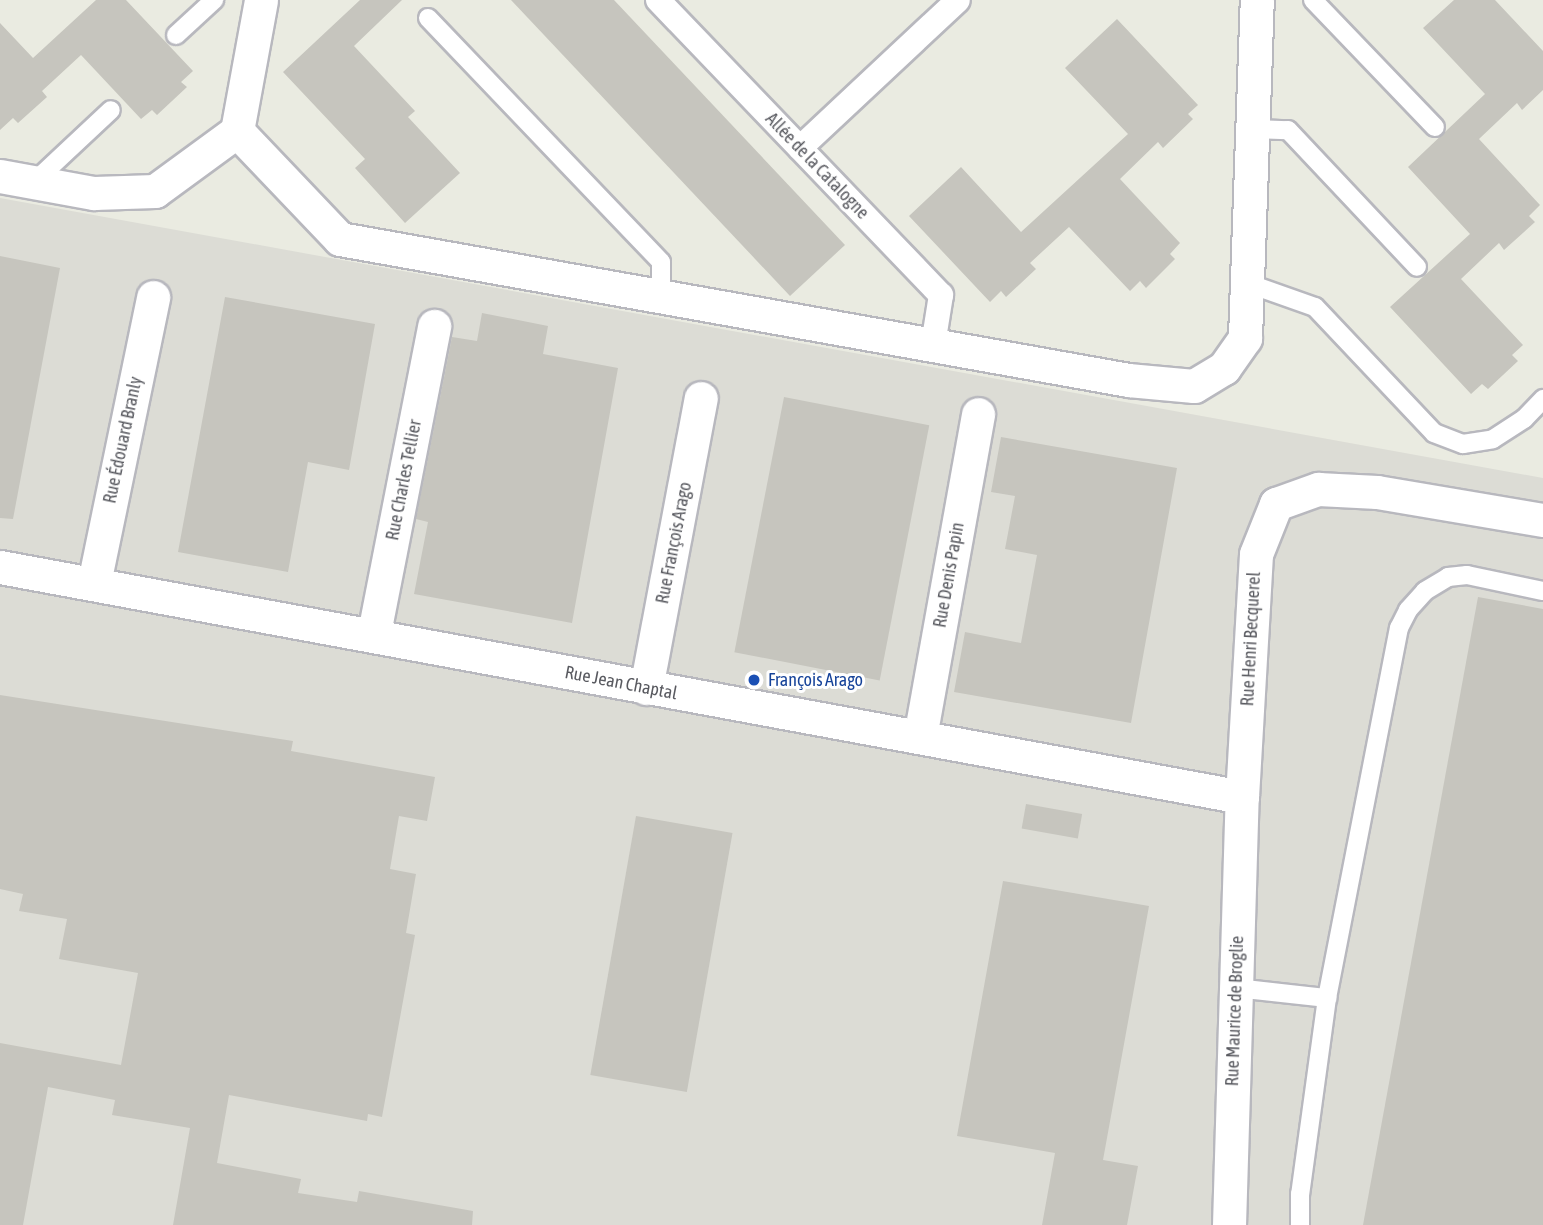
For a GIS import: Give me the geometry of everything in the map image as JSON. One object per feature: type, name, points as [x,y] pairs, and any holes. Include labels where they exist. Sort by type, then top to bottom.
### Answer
[{"type":"street","points":[[0,176],[94,193],[155,191],[237,131],[261,0]]},
{"type":"street","name":"Allée de la Catalogne","points":[[658,0],[941,295],[933,345]]},
{"type":"street","points":[[800,148],[958,0]]},
{"type":"street","points":[[237,131],[340,239],[1145,383],[1194,386],[1224,369],[1245,338],[1257,0]]},
{"type":"street","name":"Rue Édouard Branly","points":[[94,583],[153,297]]},
{"type":"street","name":"Rue Charles Tellier","points":[[373,633],[434,326]]},
{"type":"street","name":"Rue François Arago","points":[[646,688],[701,398]]},
{"type":"street","name":"Rue Denis Papin","points":[[920,737],[978,414]]},
{"type":"street","name":"Rue Henri Becquerel","points":[[1242,797],[1256,554],[1276,504],[1318,489],[1377,492],[1543,520]]},
{"type":"street","name":"Rue Jean Chaptal","points":[[0,567],[373,633],[646,688],[1242,797]]},
{"type":"street","name":"Rue Maurice de Broglie","points":[[1229,1225],[1242,797]]},
{"type":"lane","points":[[176,36],[214,0]]},
{"type":"lane","points":[[1313,0],[1435,127]]},
{"type":"lane","points":[[428,18],[661,262],[661,296]]},
{"type":"lane","points":[[34,182],[111,110]]},
{"type":"lane","points":[[1253,129],[1288,130],[1417,267]]},
{"type":"lane","points":[[1247,283],[1315,307],[1434,433],[1463,444],[1493,439],[1524,419],[1543,399]]},
{"type":"lane","points":[[1300,1225],[1300,1194],[1327,998],[1399,628],[1408,610],[1425,591],[1448,577],[1467,575],[1543,591]]},
{"type":"lane","points":[[1236,988],[1327,998]]},
{"type":"shaded area","points":[[0,198],[1543,478],[1543,1225],[0,1225]]},
{"type":"building","points":[[96,0],[126,0],[193,71],[181,82],[187,87],[157,115],[152,110],[141,119],[81,55],[42,91],[47,97],[18,123],[13,118],[0,130],[0,23],[33,58]]},
{"type":"building","points":[[360,0],[402,0],[354,46],[415,111],[408,117],[460,173],[405,223],[355,168],[365,159],[283,72]]},
{"type":"building","points":[[511,0],[614,0],[845,245],[790,296]]},
{"type":"building","points":[[1454,0],[1495,0],[1543,51],[1543,90],[1522,110],[1517,103],[1479,139],[1540,205],[1529,216],[1535,222],[1504,250],[1499,243],[1461,279],[1523,345],[1512,355],[1518,361],[1488,389],[1482,384],[1471,394],[1390,307],[1470,234],[1408,167],[1485,94],[1423,28]]},
{"type":"building","points":[[1117,19],[1198,105],[1188,114],[1193,119],[1163,148],[1158,142],[1120,179],[1180,243],[1170,254],[1175,259],[1146,288],[1140,281],[1130,291],[1069,227],[1030,263],[1036,269],[1006,297],[1001,291],[990,302],[909,216],[961,167],[1021,232],[1128,134],[1065,68]]},
{"type":"building","points":[[0,256],[60,268],[13,519],[0,518]]},
{"type":"building","points":[[225,297],[375,324],[349,470],[308,462],[288,572],[178,552]]},
{"type":"building","points":[[482,313],[548,326],[543,354],[618,368],[572,623],[414,594],[428,522],[416,519],[452,337],[477,341]]},
{"type":"building","points":[[784,397],[929,425],[880,680],[734,652]]},
{"type":"building","points":[[1001,437],[1177,468],[1131,723],[954,692],[965,632],[1021,643],[1037,555],[1005,549],[1015,496],[991,492]]},
{"type":"building","points":[[1478,597],[1543,609],[1543,1225],[1363,1225]]},
{"type":"building","points":[[0,695],[293,741],[291,751],[435,777],[427,821],[399,816],[390,869],[416,874],[406,933],[415,935],[382,1117],[368,1114],[367,1121],[229,1095],[217,1163],[301,1179],[298,1193],[357,1202],[359,1191],[473,1211],[472,1225],[173,1225],[190,1128],[112,1115],[115,1100],[48,1087],[23,1225],[0,1225],[0,1043],[121,1065],[138,973],[59,959],[67,919],[19,911],[23,894],[0,889]]},
{"type":"building","points":[[1026,804],[1082,814],[1078,839],[1022,829]]},
{"type":"building","points":[[636,816],[733,833],[687,1092],[590,1075]]},
{"type":"building","points":[[1003,881],[1149,906],[1103,1160],[1138,1166],[1127,1225],[1042,1225],[1055,1153],[957,1136]]},
{"type":"place","name":"François Arago","points":[[754,680]]}]
